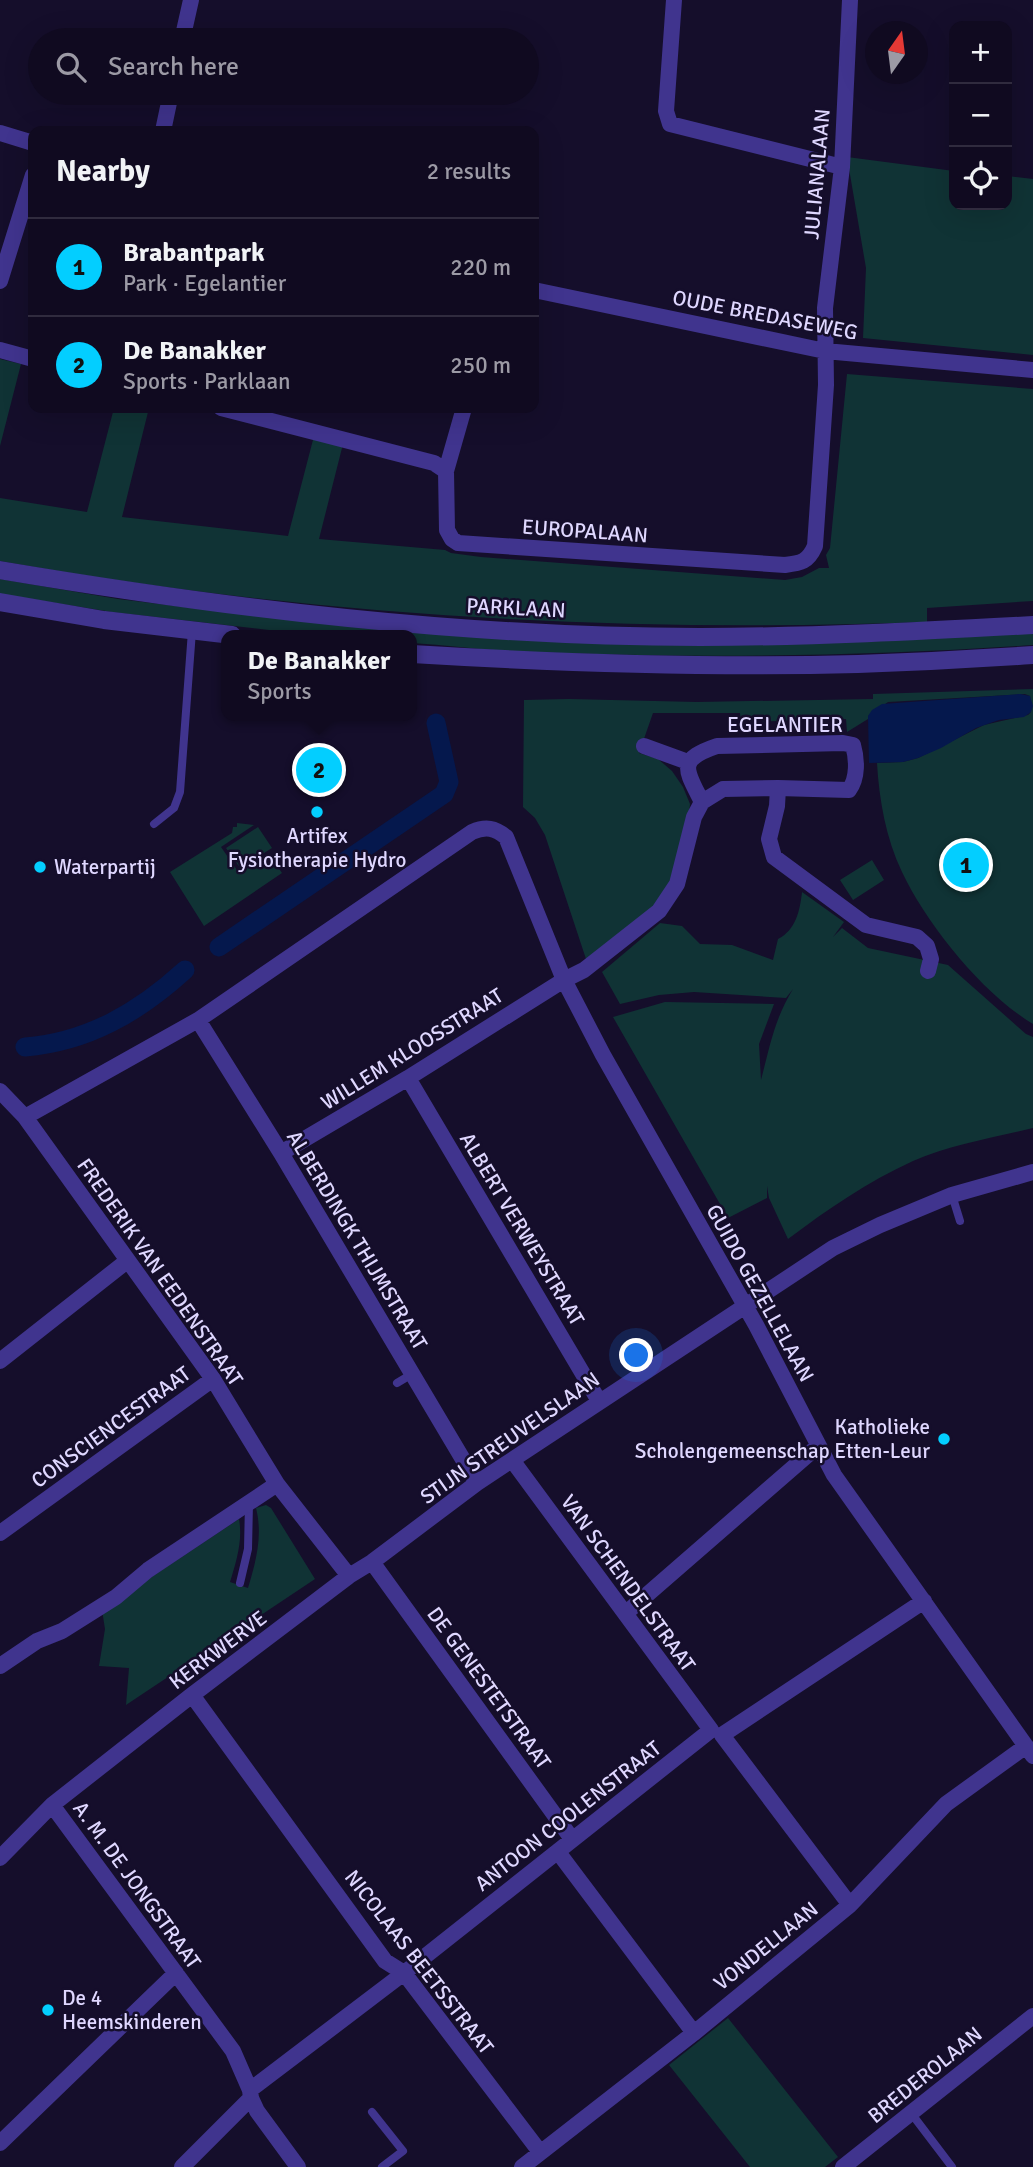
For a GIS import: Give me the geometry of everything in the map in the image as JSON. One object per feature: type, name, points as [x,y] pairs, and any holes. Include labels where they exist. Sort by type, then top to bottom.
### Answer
[{"type":"street","points":[[185,28],[191,0]]},
{"type":"street","points":[[674,0],[666,111],[670,124],[842,167]]},
{"type":"street","name":"JULIANALAAN","points":[[825,351],[825,308],[842,167],[850,0]]},
{"type":"street","points":[[164,126],[168,105]]},
{"type":"street","points":[[0,133],[28,141]]},
{"type":"street","points":[[0,281],[28,191]]},
{"type":"street","name":"OUDE BREDASEWEG","points":[[539,291],[825,351],[1033,370]]},
{"type":"street","points":[[0,351],[28,358]]},
{"type":"street","name":"EUROPALAAN","points":[[446,471],[447,530],[452,539],[458,542],[785,565],[800,563],[811,556],[815,546],[826,385],[825,351]]},
{"type":"street","points":[[240,413],[434,463],[446,471],[463,413]]},
{"type":"street","name":"PARKLAAN","points":[[0,570],[258,610],[541,633],[698,637],[855,634],[1033,625]]},
{"type":"street","points":[[0,602],[104,620],[221,634]]},
{"type":"street","points":[[417,653],[515,660],[703,665],[857,664],[1033,655]]},
{"type":"street","name":"EGELANTIER","points":[[688,762],[697,752],[717,746],[844,743],[853,746],[856,754],[855,783],[849,790],[723,789],[702,802]]},
{"type":"street","points":[[564,979],[584,970],[659,912],[677,884],[694,817],[702,802],[687,773],[688,762],[644,746]]},
{"type":"street","points":[[778,788],[777,806],[769,839],[775,857],[866,925],[918,937],[927,946],[931,959],[928,971]]},
{"type":"street","name":"GUIDO GEZELLELAAN","points":[[198,1020],[472,832],[491,828],[506,837],[564,979],[603,1055],[745,1306],[834,1475],[1029,1751]]},
{"type":"street","name":"WILLEM KLOOSSTRAAT","points":[[281,1153],[408,1078],[564,979]]},
{"type":"street","points":[[25,1117],[198,1020]]},
{"type":"street","name":"ALBERDINGK THIJMSTRAAT","points":[[198,1020],[281,1153],[477,1483]]},
{"type":"street","name":"ALBERT VERWEYSTRAAT","points":[[408,1078],[599,1401]]},
{"type":"street","name":"FREDERIK VAN EEDENSTRAAT","points":[[0,1091],[25,1117],[213,1380],[277,1484]]},
{"type":"street","name":"STIJN STREUVELSLAAN","points":[[349,1576],[372,1562],[477,1483],[833,1248],[953,1195],[1033,1172]]},
{"type":"street","points":[[0,1361],[128,1261]]},
{"type":"street","name":"CONSCIENCESTRAAT","points":[[0,1533],[213,1380]]},
{"type":"street","points":[[626,1613],[818,1446]]},
{"type":"street","name":"VAN SCHENDELSTRAAT","points":[[512,1460],[850,1905]]},
{"type":"street","points":[[0,1666],[37,1640],[62,1631],[116,1597],[148,1570],[277,1484],[349,1576]]},
{"type":"street","name":"DE GENESTETSTRAAT","points":[[372,1562],[572,1839]]},
{"type":"street","name":"KERKWERVE","points":[[0,1858],[52,1805],[349,1576]]},
{"type":"street","name":"ANTOON COOLENSTRAAT","points":[[251,2094],[572,1839],[717,1733],[924,1601]]},
{"type":"street","name":"NICOLAAS BEETSSTRAAT","points":[[192,1695],[385,1961],[404,1973],[540,2152]]},
{"type":"street","name":"VONDELLAAN","points":[[522,2167],[694,2033],[850,1905],[946,1804],[1029,1751]]},
{"type":"street","name":"A. M. DE JONGSTRAAT","points":[[52,1805],[233,2051],[257,2111],[298,2167]]},
{"type":"street","points":[[558,1852],[694,2033]]},
{"type":"street","points":[[0,2143],[176,1973]]},
{"type":"street","name":"BREDEROLAAN","points":[[843,2167],[1033,2016]]},
{"type":"street","points":[[181,2167],[251,2094]]},
{"type":"lane","points":[[154,824],[174,807],[180,792],[192,631]]},
{"type":"lane","points":[[953,1195],[960,1221]]},
{"type":"lane","points":[[397,1383],[412,1374]]},
{"type":"lane","name":"KERKWERVE","points":[[240,1583],[248,1549],[249,1503]]},
{"type":"lane","points":[[372,2112],[403,2151],[382,2167]]},
{"type":"lane","points":[[911,2113],[952,2167]]},
{"type":"green space","points":[[847,157],[949,170],[949,210],[1012,210],[1012,177],[1033,179],[1033,355],[863,338],[866,268]]},
{"type":"green space","points":[[0,359],[21,364],[0,446]]},
{"type":"green space","points":[[847,374],[1033,389],[1033,601],[927,608],[927,622],[694,625],[462,616],[230,595],[115,580],[0,561],[0,498],[87,512],[113,413],[148,413],[122,517],[288,536],[314,436],[343,444],[319,539],[445,550],[481,557],[785,580],[802,577],[819,568],[829,568],[826,555],[830,548]]},
{"type":"green space","points":[[0,579],[118,599],[234,613],[902,640],[1033,633],[1033,645],[770,656],[507,651],[417,643],[417,630],[269,630],[112,612],[0,594]]},
{"type":"green space","points":[[1033,689],[1033,1024],[976,977],[941,935],[913,893],[896,859],[888,833],[877,763],[903,762],[918,758],[984,725],[1028,715],[1031,712],[1030,696],[1025,694],[888,702],[847,732],[846,719],[741,722],[740,713],[653,713],[639,753],[658,759],[672,771],[690,804],[676,874],[663,899],[586,959],[545,835],[535,818],[523,807],[524,700],[697,702],[873,699],[873,694]]},
{"type":"green space","points":[[237,823],[254,825],[221,847],[239,873],[269,854],[282,873],[204,926],[170,872],[232,833]]},
{"type":"green space","points":[[258,827],[272,848],[240,868],[226,848]]},
{"type":"green space","points":[[872,860],[884,880],[853,900],[840,880]]},
{"type":"green space","points":[[802,892],[844,922],[833,937],[842,928],[868,948],[948,965],[1026,1034],[1033,1037],[1033,1128],[957,1146],[913,1161],[848,1197],[788,1239],[769,1198],[767,1186],[767,1198],[728,1218],[613,1017],[665,1002],[774,1004],[759,1044],[761,1080],[777,1022],[793,989],[786,998],[694,992],[659,995],[620,1004],[602,972],[660,923],[682,926],[700,944],[732,945],[773,960],[778,939],[789,930],[796,919]]},
{"type":"green space","points":[[266,1505],[271,1508],[315,1579],[126,1705],[129,1668],[99,1666],[105,1629],[102,1610],[239,1519],[237,1559],[230,1582],[248,1588],[259,1538],[256,1508]]},
{"type":"green space","points":[[728,2018],[838,2157],[825,2167],[750,2167],[669,2065]]},
{"type":"shaded area","points":[[1020,694],[1030,696],[1033,706],[1031,712],[1024,717],[999,720],[976,728],[918,758],[903,762],[869,763],[868,716],[882,704]]},
{"type":"waterway","points":[[219,947],[444,794],[449,782],[436,723]]},
{"type":"waterway","points":[[25,1047],[48,1044],[91,1032],[131,1012],[185,970]]},
{"type":"place","name":"De Banakker","points":[[319,770]]},
{"type":"place","name":"Artifex Fysiotherapie Hydro","points":[[317,812]]},
{"type":"place","name":"Brabantpark","points":[[966,865]]},
{"type":"place","name":"Waterpartij","points":[[40,867]]},
{"type":"place","name":"Katholieke Scholengemeenschap Etten-Leur","points":[[944,1439]]},
{"type":"place","name":"De 4 Heemskinderen","points":[[48,2010]]}]
